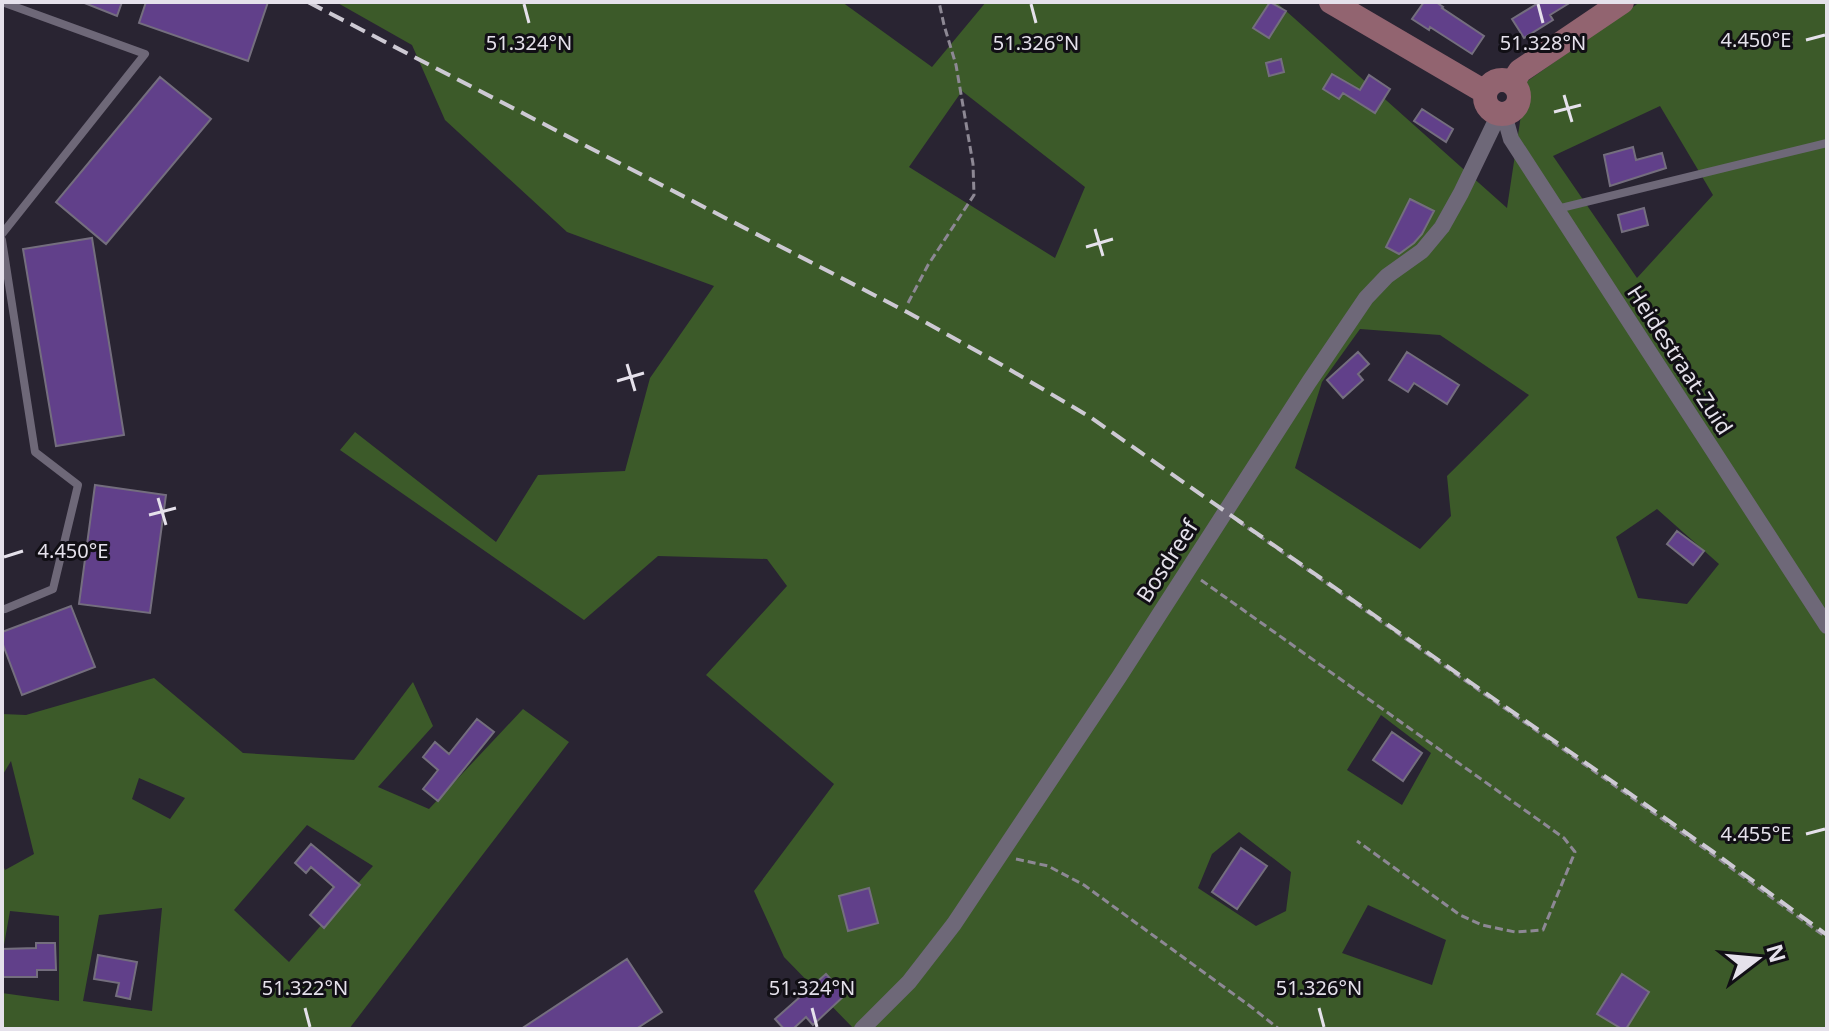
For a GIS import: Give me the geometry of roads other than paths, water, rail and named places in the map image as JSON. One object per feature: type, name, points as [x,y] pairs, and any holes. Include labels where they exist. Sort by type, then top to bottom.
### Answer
[{"type":"street","points":[[1331,2],[1485,92]]},
{"type":"street","points":[[1512,83],[1520,71],[1622,2]]},
{"type":"street","points":[[1497,80],[1512,83],[1518,91],[1519,102],[1513,110],[1502,114],[1490,110],[1485,101],[1485,92],[1490,85],[1497,80]]},
{"type":"street","name":"Heidestraat-Zuid","points":[[1502,114],[1511,139],[1827,626]]},
{"type":"street","name":"Bosdreef","points":[[862,1029],[898,995],[929,958],[1001,855],[1366,298],[1387,276],[1422,251],[1442,227],[1502,114]]},
{"type":"lane","points":[[2,2],[145,54],[2,234]]},
{"type":"lane","points":[[1557,210],[1827,143]]},
{"type":"lane","points":[[2,240],[35,452],[78,485],[53,589],[5,609]]},
{"type":"railway","points":[[308,2],[907,312],[1090,417],[1712,851],[1827,935]]}]
